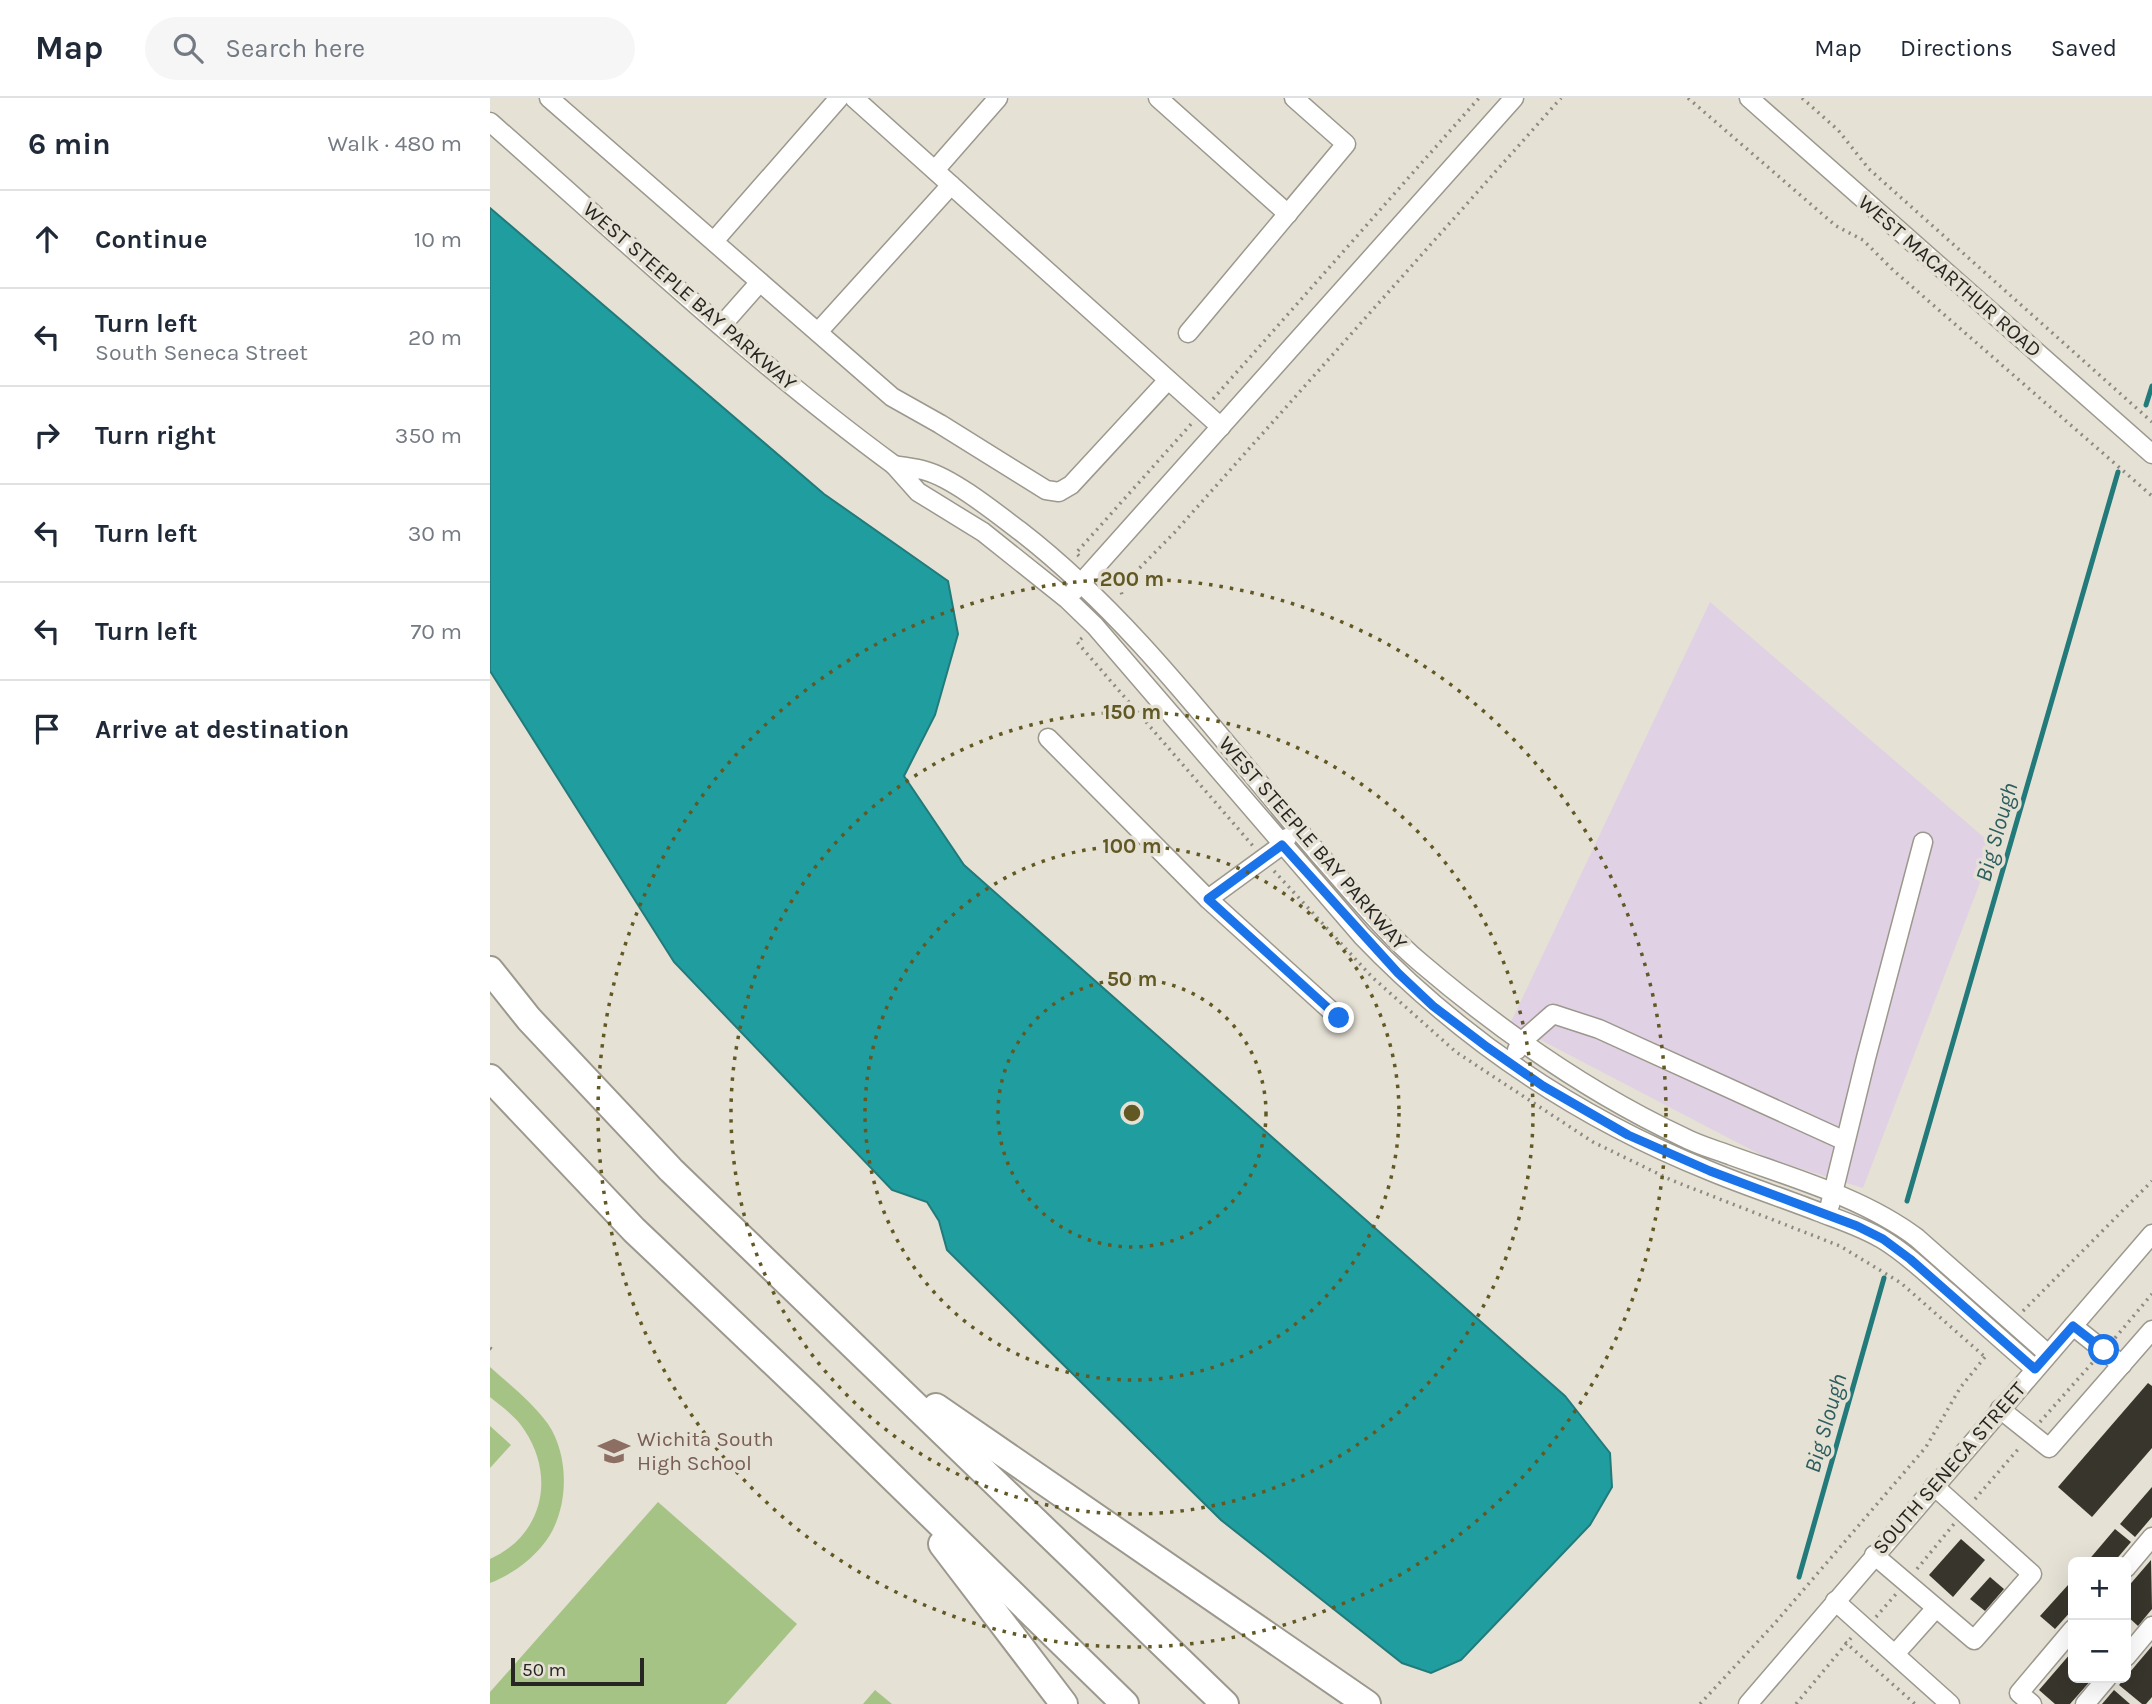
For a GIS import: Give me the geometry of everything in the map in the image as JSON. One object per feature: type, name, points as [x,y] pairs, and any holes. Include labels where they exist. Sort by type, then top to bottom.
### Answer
[{"type":"highway","points":[[490,970],[528,1019],[671,1170],[1225,1704]]},
{"type":"highway","points":[[490,1078],[634,1230],[1125,1704]]},
{"type":"highway","points":[[871,1362],[1367,1704]]},
{"type":"highway","points":[[885,1471],[1065,1704]]},
{"type":"street","points":[[549,98],[892,397],[1046,490],[1059,492],[1071,485],[1168,380]]},
{"type":"street","points":[[714,242],[839,98]]},
{"type":"street","points":[[854,98],[1221,427]]},
{"type":"street","points":[[935,170],[998,98]]},
{"type":"street","points":[[1158,98],[1288,214]]},
{"type":"street","points":[[1188,333],[1346,145],[1294,98]]},
{"type":"street","points":[[1067,599],[1514,98]]},
{"type":"street","name":"WEST MACARTHUR ROAD","points":[[1749,98],[2152,454]]},
{"type":"street","name":"WEST STEEPLE BAY PARKWAY","points":[[490,122],[840,426],[894,465],[918,492],[983,532],[1067,599],[1095,626],[1353,926],[1433,1006],[1543,1086],[1628,1135],[1710,1171],[1857,1226],[1883,1239],[1910,1259],[2035,1369]]},
{"type":"street","points":[[818,332],[951,185]]},
{"type":"street","points":[[722,325],[760,282]]},
{"type":"street","name":"WEST STEEPLE BAY PARKWAY","points":[[894,465],[929,472],[990,508],[1082,583],[1140,643],[1364,906],[1418,961],[1497,1025],[1577,1080],[1685,1138],[1832,1194],[1897,1223],[2048,1354]]},
{"type":"street","points":[[1048,738],[1208,899],[1339,1018]]},
{"type":"street","points":[[1208,899],[1282,845],[1297,827]]},
{"type":"street","points":[[1828,1215],[1923,842]]},
{"type":"street","points":[[1510,1063],[1521,1042],[1553,1014],[1600,1029],[1845,1141]]},
{"type":"street","name":"SOUTH SENECA STREET","points":[[1748,1704],[2152,1234]]},
{"type":"street","points":[[2073,1326],[2122,1365]]},
{"type":"street","points":[[2000,1409],[2049,1448],[2152,1330]]},
{"type":"street","points":[[1874,1555],[1974,1640],[2032,1574],[1934,1486]]},
{"type":"street","points":[[2131,1562],[2152,1537]]},
{"type":"street","points":[[1835,1601],[1950,1704]]},
{"type":"street","points":[[1895,1654],[1936,1608]]},
{"type":"street","points":[[2131,1651],[2152,1626]]},
{"type":"street","points":[[2032,1704],[2019,1693],[2068,1635]]},
{"type":"street","points":[[2085,1704],[2103,1683]]},
{"type":"path","points":[[1110,612],[1124,600],[1120,588],[1076,553],[1479,98]]},
{"type":"path","points":[[1120,588],[1175,532],[1561,98]]},
{"type":"path","points":[[1688,98],[1836,226],[1863,240],[1893,270],[2152,496]]},
{"type":"path","points":[[1802,98],[1838,130],[1869,169],[2152,422]]},
{"type":"path","points":[[1095,626],[1077,642],[1296,897],[1372,977],[1456,1052],[1593,1142],[1671,1181],[1840,1246],[1902,1283],[1985,1357],[1960,1388],[1926,1447],[1775,1623],[1700,1704]]},
{"type":"path","points":[[2013,1323],[2152,1181]]},
{"type":"path","points":[[1846,1642],[1915,1704]]},
{"type":"shaded area","points":[[1710,602],[1994,846],[1863,1188],[1767,1158],[1510,1024]]},
{"type":"green space","points":[[490,1367],[528,1401],[548,1424],[561,1453],[564,1486],[558,1519],[542,1546],[518,1568],[490,1583],[490,1559],[508,1549],[522,1536],[539,1504],[541,1486],[535,1449],[525,1431],[514,1417],[490,1397]]},
{"type":"green space","points":[[490,1426],[511,1445],[490,1468]]},
{"type":"green space","points":[[658,1502],[797,1624],[726,1704],[490,1704],[490,1692]]},
{"type":"green space","points":[[875,1690],[892,1704],[863,1704]]},
{"type":"water","points":[[490,208],[824,494],[948,581],[958,634],[935,715],[904,776],[964,865],[1565,1396],[1610,1453],[1612,1487],[1590,1525],[1461,1660],[1431,1673],[1402,1663],[1221,1520],[947,1250],[939,1221],[927,1202],[892,1190],[674,962],[490,671]]},
{"type":"building","points":[[2148,1383],[2152,1386],[2152,1448],[2092,1517],[2058,1487]]},
{"type":"building","points":[[2152,1487],[2152,1517],[2135,1537],[2120,1524]]},
{"type":"building","points":[[2115,1529],[2131,1542],[2118,1557],[2091,1557]]},
{"type":"building","points":[[1961,1539],[1985,1560],[1953,1597],[1929,1575]]},
{"type":"building","points":[[2151,1560],[2152,1609],[2138,1626],[2131,1620],[2131,1583]]},
{"type":"building","points":[[1990,1577],[2004,1589],[1985,1611],[1970,1599]]},
{"type":"building","points":[[2068,1585],[2068,1615],[2055,1629],[2040,1616]]},
{"type":"building","points":[[2152,1646],[2152,1697],[2146,1704],[2142,1704],[2119,1685],[2131,1683],[2131,1671]]},
{"type":"building","points":[[2068,1656],[2068,1683],[2089,1683],[2070,1704],[2055,1704],[2039,1690]]},
{"type":"building","points":[[2114,1690],[2130,1704],[2102,1704]]},
{"type":"waterway","name":"Big Slough","points":[[2146,405],[2152,386]]},
{"type":"waterway","name":"Big Slough","points":[[1907,1201],[2118,472]]},
{"type":"waterway","name":"Big Slough","points":[[1799,1577],[1884,1278]]},
{"type":"place","name":"Wichita South High School","points":[[614,1451]]},
{"type":"route","points":[[1339,1018],[1208,899],[1282,845],[1362,936],[1433,1006],[1543,1086],[1628,1135],[1710,1171],[1857,1226],[1883,1239],[1910,1259],[2035,1369],[2073,1326],[2104,1350]]}]
